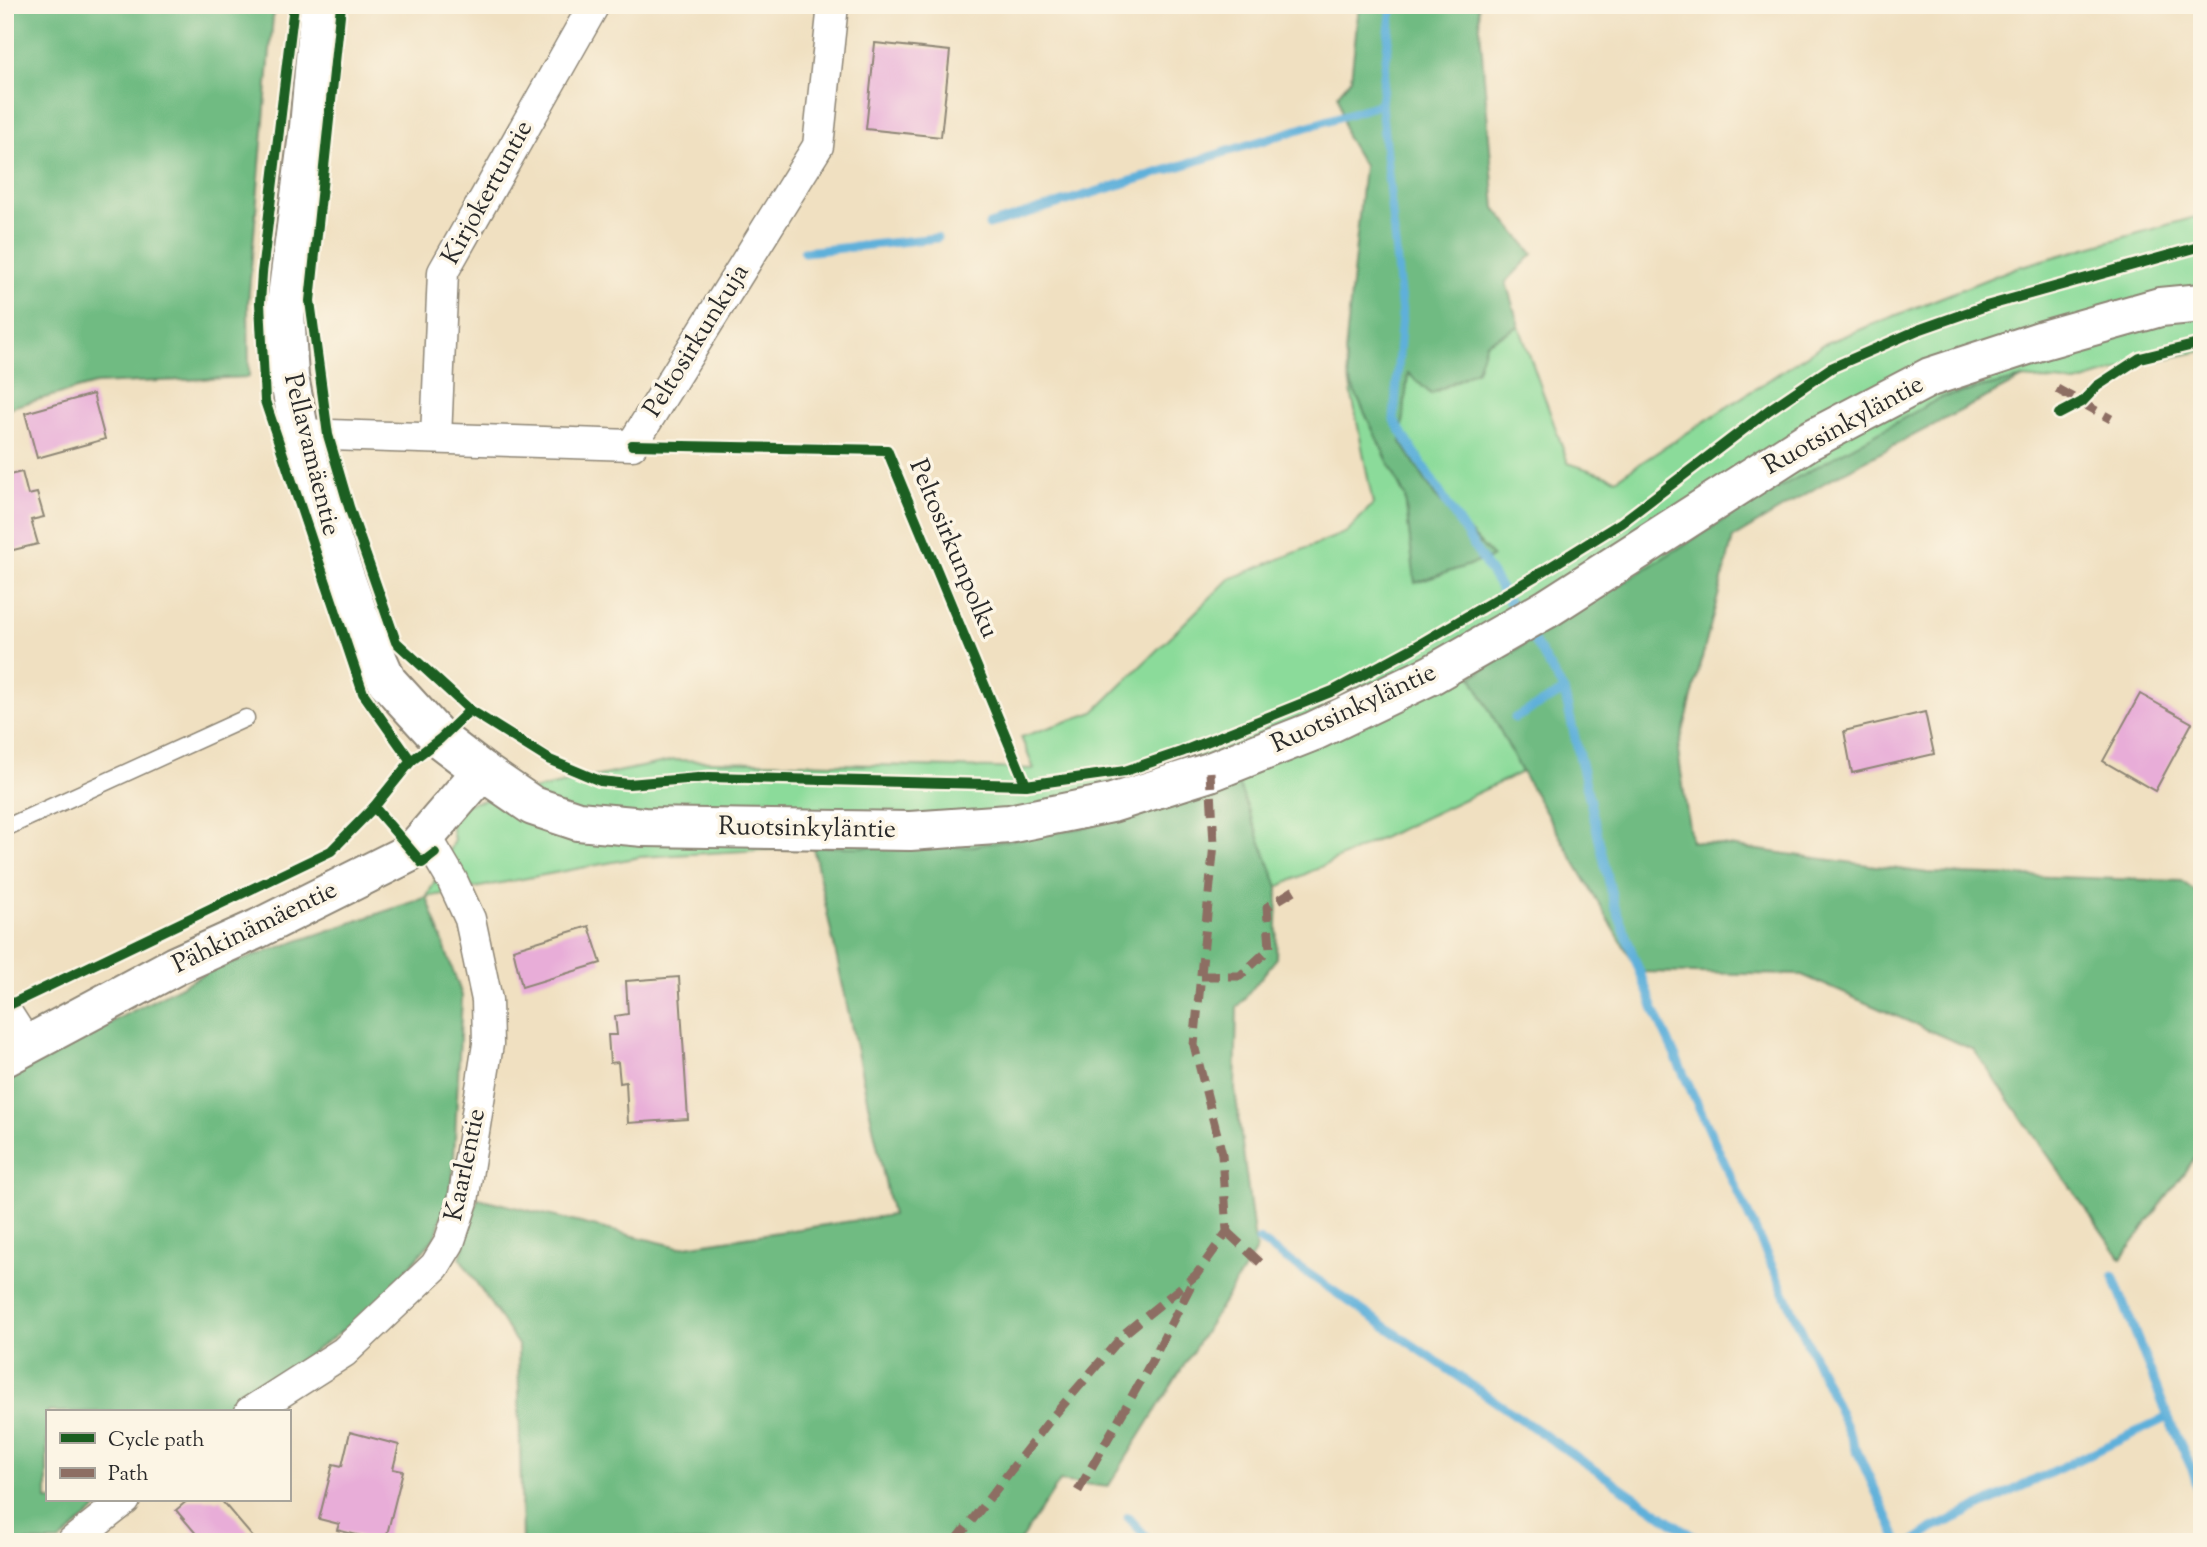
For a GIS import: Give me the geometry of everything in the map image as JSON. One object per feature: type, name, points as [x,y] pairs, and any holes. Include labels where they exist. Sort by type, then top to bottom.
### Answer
[{"type":"street","name":"Pellavamäentie","points":[[320,5],[309,127],[285,313],[289,377],[300,434],[354,603],[387,681],[440,739],[482,771]]},
{"type":"street","name":"Kirjokertuntie","points":[[436,438],[443,272],[594,5]]},
{"type":"street","name":"Peltosirkunkuja","points":[[300,434],[632,445],[818,146],[833,5]]},
{"type":"street","name":"Ruotsinkyläntie","points":[[2160,307],[2202,285]]},
{"type":"street","name":"Ruotsinkyläntie","points":[[482,771],[533,806],[579,821],[644,827],[910,831],[1009,824],[1112,803],[1210,772],[1314,732],[1431,676],[1548,608],[1808,441],[1930,377],[2043,340],[2160,307],[2202,303]]},
{"type":"street","name":"Pähkinämäentie","points":[[16,1052],[175,966],[257,929],[413,851],[482,771]]},
{"type":"street","name":"Kaarlentie","points":[[253,1410],[344,1352],[435,1266],[449,1243],[463,1201],[488,1044],[487,1000],[470,919],[452,880],[426,836]]},
{"type":"street","points":[[5,1010],[16,1052]]},
{"type":"street","points":[[72,1542],[122,1502]]},
{"type":"lane","points":[[5,828],[246,719]]},
{"type":"green space","points":[[5,5],[274,5],[248,303],[249,377],[95,384],[5,409]]},
{"type":"green space","points":[[1359,5],[1478,5],[1495,208],[1533,254],[1506,282],[1519,326],[1486,343],[1477,370],[1431,394],[1408,373],[1401,442],[1435,496],[1493,557],[1415,583],[1405,497],[1349,380],[1345,353],[1364,166],[1346,136],[1338,94],[1351,79]]},
{"type":"green space","points":[[2202,215],[2202,351],[2139,364],[2076,383],[2023,378],[1940,398],[1472,676],[1522,772],[1278,887],[1236,779],[1088,827],[968,847],[813,847],[640,857],[427,897],[454,840],[448,808],[674,760],[1034,769],[1021,737],[1094,712],[1229,579],[1347,532],[1373,504],[1349,380],[1405,497],[1416,583],[1493,557],[1435,496],[1401,442],[1408,372],[1486,343],[1519,326],[1568,463],[1616,479],[1824,344],[2015,268]]},
{"type":"green space","points":[[2023,378],[1834,477],[1733,538],[1678,751],[1691,841],[1928,873],[2181,881],[2202,896],[2202,1148],[2121,1259],[1974,1050],[1802,975],[1639,972],[1522,772],[1472,677],[1748,505],[1940,398]]},
{"type":"green space","points":[[1236,778],[1278,887],[1276,959],[1237,1008],[1235,1090],[1256,1250],[1108,1487],[1060,1481],[1019,1542],[522,1542],[518,1345],[460,1258],[478,1198],[679,1247],[892,1215],[813,847],[968,847],[1088,827]]},
{"type":"green space","points":[[427,897],[462,996],[453,1178],[436,1236],[372,1310],[231,1410],[46,1410],[46,1502],[105,1502],[59,1542],[5,1542],[5,1077],[212,970]]},
{"type":"building","points":[[875,43],[950,51],[941,137],[866,129]]},
{"type":"building","points":[[93,394],[105,439],[37,458],[25,413]]},
{"type":"building","points":[[22,472],[28,495],[37,493],[44,517],[31,520],[38,544],[5,552],[5,476]]},
{"type":"building","points":[[2140,694],[2192,723],[2155,791],[2103,761]]},
{"type":"building","points":[[1925,712],[1934,754],[1852,773],[1844,731]]},
{"type":"building","points":[[589,926],[601,963],[522,987],[513,949]]},
{"type":"building","points":[[679,977],[688,1119],[628,1123],[626,1082],[620,1083],[618,1062],[610,1063],[608,1035],[617,1035],[615,1016],[628,1014],[626,981]]},
{"type":"building","points":[[350,1432],[399,1445],[393,1469],[403,1471],[385,1542],[337,1530],[339,1524],[319,1519],[333,1464],[342,1466]]},
{"type":"building","points":[[186,1502],[223,1502],[257,1542],[203,1542],[176,1510]]},
{"type":"waterway","points":[[1392,5],[1381,104],[1402,314],[1394,420],[1518,616]]},
{"type":"waterway","points":[[989,225],[1381,104]]},
{"type":"waterway","points":[[804,252],[937,238]]},
{"type":"waterway","points":[[1528,631],[1564,691],[1614,904],[1655,1012],[1899,1542]]},
{"type":"waterway","points":[[1515,718],[1564,691]]},
{"type":"waterway","points":[[1259,1240],[1701,1542]]},
{"type":"waterway","points":[[1913,1542],[1932,1529],[2168,1417],[2113,1276]]},
{"type":"waterway","points":[[2168,1417],[2193,1471],[2202,1503]]},
{"type":"waterway","points":[[1128,1517],[1151,1542]]},
{"type":"marked path","points":[[2057,389],[2111,419]]},
{"type":"marked path","points":[[955,1542],[1050,1420],[1125,1333],[1196,1275],[1227,1232],[1222,1154],[1194,1045],[1214,844],[1210,772]]},
{"type":"marked path","points":[[1201,976],[1240,976],[1270,948],[1267,907],[1298,888]]},
{"type":"marked path","points":[[1227,1232],[1266,1268]]},
{"type":"marked path","points":[[1078,1491],[1152,1361],[1193,1281]]},
{"type":"cycle path","points":[[294,5],[262,273],[260,303],[265,401],[363,693],[411,761],[374,807],[422,863],[435,853]]},
{"type":"cycle path","points":[[341,5],[310,301],[328,435],[349,507],[396,642],[470,710]]},
{"type":"cycle path","points":[[411,761],[440,739],[470,710],[550,760],[600,781],[629,784],[709,777],[1026,785],[1125,771],[1181,752],[1333,691],[1413,648],[1621,523],[1769,410],[1831,368],[1918,330],[1986,306],[2202,246]]},
{"type":"cycle path","points":[[2059,414],[2082,402],[2097,386],[2140,358],[2202,343]]},
{"type":"cycle path","name":"Peltosirkunpolku","points":[[632,445],[887,450],[1026,785]]},
{"type":"cycle path","points":[[5,1007],[331,851],[374,807]]}]
